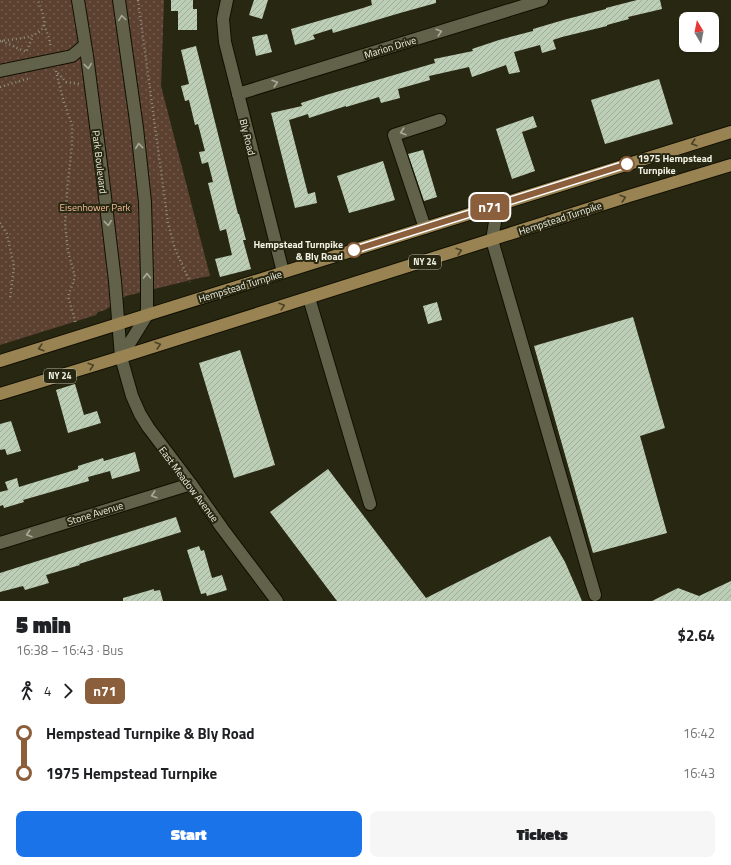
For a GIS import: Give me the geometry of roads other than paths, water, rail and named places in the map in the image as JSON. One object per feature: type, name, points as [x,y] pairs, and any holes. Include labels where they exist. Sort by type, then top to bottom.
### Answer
[{"type":"main road","name":"Hempstead Turnpike","points":[[0,361],[731,132]]},
{"type":"main road","name":"Hempstead Turnpike","points":[[0,394],[731,165]]},
{"type":"street","name":"Park Boulevard","points":[[78,0],[102,172],[119,324]]},
{"type":"street","points":[[119,0],[137,128],[145,202],[147,277],[147,315],[121,357]]},
{"type":"street","name":"Bly Road","points":[[227,0],[223,19],[225,42],[283,272]]},
{"type":"street","name":"Marion Drive","points":[[238,94],[542,0]]},
{"type":"street","points":[[0,71],[72,56],[85,45]]},
{"type":"street","points":[[425,228],[394,135],[440,120]]},
{"type":"street","points":[[507,202],[497,215],[492,240],[595,595]]},
{"type":"street","points":[[309,298],[370,504]]},
{"type":"street","name":"East Meadow Avenue","points":[[119,324],[121,357],[132,396],[140,414],[157,440],[276,601]]},
{"type":"street","name":"Stone Avenue","points":[[0,543],[191,484]]},
{"type":"place","name":"1975 Hempstead Turnpike","points":[[627,164]]},
{"type":"place","name":"Hempstead Turnpike & Bly Road","points":[[354,250]]},
{"type":"park label","name":"Eisenhower Park","points":[[95,207]]}]
